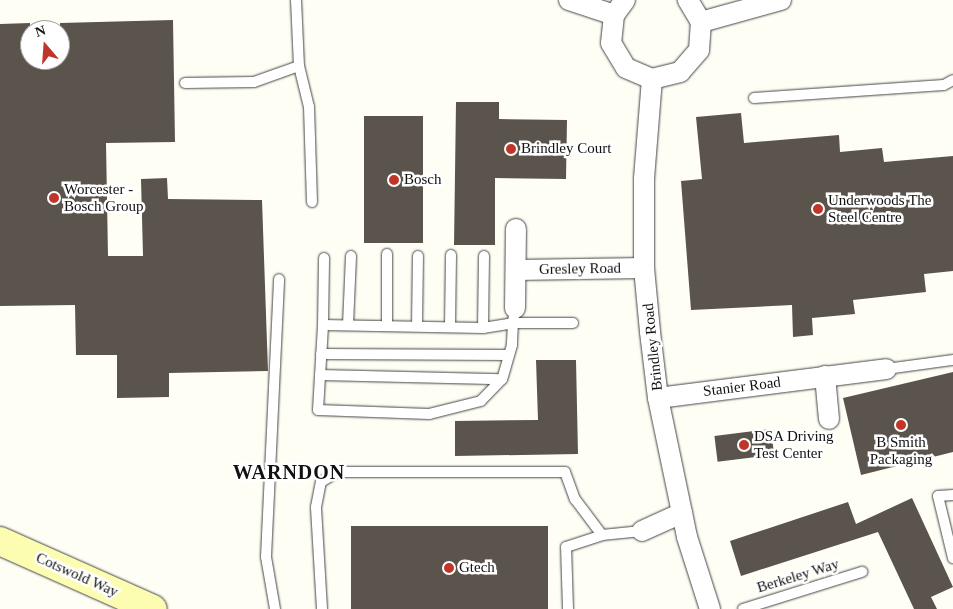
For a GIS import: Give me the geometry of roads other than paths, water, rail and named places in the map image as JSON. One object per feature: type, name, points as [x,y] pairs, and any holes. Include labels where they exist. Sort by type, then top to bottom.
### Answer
[{"type":"main road","name":"Cotswold Way","points":[[0,541],[153,609]]},
{"type":"street","points":[[569,0],[619,7],[610,29],[617,56],[626,68],[652,79],[680,72],[691,63],[699,50],[701,22],[688,0]]},
{"type":"street","points":[[701,22],[781,0]]},
{"type":"street","name":"Brindley Road","points":[[652,79],[644,178],[644,268],[658,398],[682,513],[710,609]]},
{"type":"street","points":[[514,316],[516,229]]},
{"type":"street","name":"Gresley Road","points":[[516,270],[644,268]]},
{"type":"street","name":"Stanier Road","points":[[658,398],[886,369]]},
{"type":"street","points":[[825,376],[829,419]]},
{"type":"street","points":[[642,531],[682,513]]},
{"type":"lane","points":[[296,0],[299,66],[309,107],[312,202]]},
{"type":"lane","points":[[185,83],[254,82],[299,66]]},
{"type":"lane","points":[[754,98],[944,85],[953,80]]},
{"type":"lane","points":[[387,254],[387,326]]},
{"type":"lane","points":[[450,255],[450,327]]},
{"type":"lane","points":[[348,325],[351,256]]},
{"type":"lane","points":[[417,326],[418,256]]},
{"type":"lane","points":[[483,328],[484,256]]},
{"type":"lane","points":[[324,258],[318,410],[429,414],[480,401],[502,379],[509,355],[514,316]]},
{"type":"lane","points":[[275,609],[266,557],[279,279]]},
{"type":"lane","points":[[322,324],[483,328],[514,316],[573,323]]},
{"type":"lane","points":[[321,354],[509,355]]},
{"type":"lane","points":[[886,369],[953,360]]},
{"type":"lane","points":[[320,375],[502,379]]},
{"type":"lane","points":[[322,609],[316,507],[322,482],[337,472],[565,472],[575,499],[602,535]]},
{"type":"lane","points":[[953,495],[938,496],[953,558]]},
{"type":"lane","points":[[568,609],[566,547],[602,535],[642,531]]},
{"type":"lane","name":"Berkeley Way","points":[[743,609],[862,572]]},
{"type":"place","name":"Brindley Court","points":[[511,149]]},
{"type":"place","name":"Bosch","points":[[394,180]]},
{"type":"place","name":"Worcester - Bosch Group","points":[[54,198]]},
{"type":"place","name":"Underwoods The Steel Centre","points":[[818,209]]},
{"type":"place","name":"B Smith Packaging","points":[[901,425]]},
{"type":"place","name":"DSA Driving Test Center","points":[[744,445]]},
{"type":"place","name":"Gtech","points":[[449,568]]},
{"type":"district","name":"WARNDON","points":[[289,472]]}]
